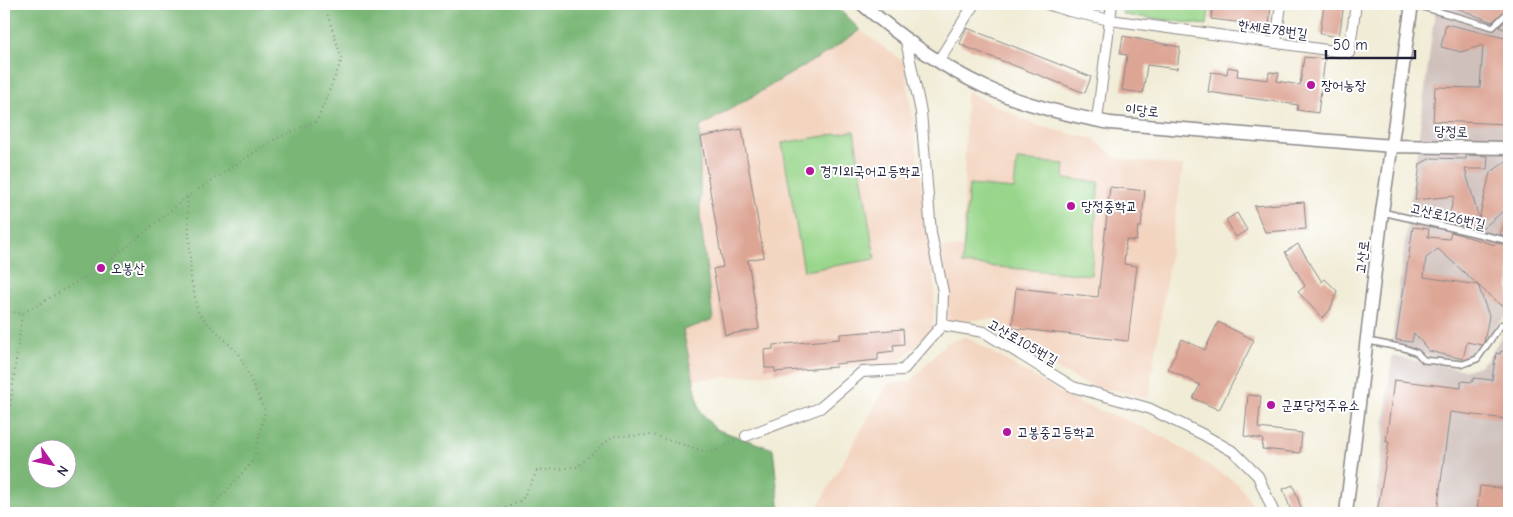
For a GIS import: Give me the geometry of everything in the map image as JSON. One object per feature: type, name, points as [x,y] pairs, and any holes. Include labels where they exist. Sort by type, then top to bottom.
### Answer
[{"type":"street","name":"이당로","points":[[862,4],[906,40],[985,87],[1037,105],[1096,120],[1392,146]]},
{"type":"street","points":[[939,60],[974,4]]},
{"type":"street","name":"한세로78번길","points":[[1047,4],[1068,11],[1110,20],[1349,53],[1356,4]]},
{"type":"street","points":[[1096,120],[1112,4]]},
{"type":"street","points":[[1276,43],[1281,4]]},
{"type":"street","name":"고산로","points":[[1346,513],[1382,212],[1412,4]]},
{"type":"street","points":[[746,436],[820,408],[862,372],[903,370],[942,326],[943,292],[931,233],[921,112],[906,40]]},
{"type":"street","name":"당정로","points":[[1392,146],[1509,148]]},
{"type":"street","name":"고산로105번길","points":[[942,326],[984,332],[1073,387],[1148,408],[1234,452],[1258,476],[1274,513]]},
{"type":"lane","points":[[1412,4],[1493,27],[1509,11]]},
{"type":"lane","name":"고산로126번길","points":[[1382,212],[1509,241]]},
{"type":"lane","points":[[1367,341],[1404,348],[1417,353],[1424,360],[1463,364],[1477,359],[1501,325],[1509,321]]},
{"type":"path","points":[[4,310],[22,314],[101,268],[187,197],[273,140],[317,121],[342,59],[324,4]]},
{"type":"path","points":[[187,197],[191,278],[198,314],[239,354],[265,412],[253,461],[206,513]]},
{"type":"path","points":[[4,455],[22,314]]},
{"type":"path","points":[[497,513],[522,500],[537,471],[577,467],[614,436],[653,434],[710,453],[746,436]]},
{"type":"shaded area","points":[[1436,4],[1509,4],[1509,313],[1495,327],[1482,349],[1471,358],[1462,361],[1391,349]]},
{"type":"shaded area","name":"경기외국어고등학교","points":[[860,30],[905,63],[935,291],[933,327],[898,364],[693,380],[683,330],[713,320],[700,216],[700,127],[828,52]]},
{"type":"shaded area","name":"당정중학교","points":[[966,91],[1035,125],[1094,139],[1117,159],[1183,166],[1149,398],[1089,385],[1051,366],[993,319],[948,321],[941,248],[963,247]]},
{"type":"shaded area","points":[[1509,329],[1509,513],[1375,513],[1392,356],[1466,370],[1479,366],[1488,358],[1505,331]]},
{"type":"shaded area","name":"고봉중고등학교","points":[[966,337],[1074,401],[1139,425],[1169,440],[1237,483],[1259,513],[814,513],[888,383],[910,382],[946,343]]},
{"type":"green space","points":[[4,4],[834,4],[860,30],[828,52],[700,127],[700,216],[713,320],[683,330],[700,411],[715,429],[773,449],[780,513],[4,513]]},
{"type":"green space","points":[[1118,4],[1210,4],[1207,25],[1124,15]]},
{"type":"green space","points":[[854,131],[875,259],[804,271],[782,143]]},
{"type":"green space","points":[[1017,160],[1065,164],[1064,179],[1099,182],[1091,275],[962,264],[969,185],[1014,189]]},
{"type":"building","points":[[1213,4],[1271,6],[1269,26],[1211,19]]},
{"type":"building","points":[[1324,4],[1344,4],[1339,37],[1320,34]]},
{"type":"building","points":[[1447,4],[1509,4],[1509,7],[1492,22]]},
{"type":"building","points":[[1509,17],[1509,31],[1499,27]]},
{"type":"building","points":[[1446,24],[1509,39],[1509,124],[1433,121],[1435,87],[1480,88],[1483,45],[1461,52],[1441,47]]},
{"type":"building","points":[[967,28],[1091,77],[1085,93],[961,45],[960,43]]},
{"type":"building","points":[[1123,36],[1180,47],[1177,69],[1147,65],[1143,93],[1122,90],[1127,55],[1120,54]]},
{"type":"building","points":[[1304,57],[1325,59],[1318,113],[1297,110],[1298,105],[1208,92],[1211,72],[1227,74],[1228,67],[1238,69],[1237,76],[1268,80],[1269,72],[1279,73],[1277,81],[1300,85]]},
{"type":"building","points":[[742,129],[764,257],[748,260],[759,329],[725,335],[713,269],[723,267],[701,137]]},
{"type":"building","points":[[1466,155],[1488,156],[1487,169],[1465,169],[1479,219],[1490,173],[1509,159],[1509,206],[1481,230],[1453,224],[1454,219],[1449,217],[1454,196],[1415,200],[1420,164],[1431,158],[1466,159]]},
{"type":"building","points":[[1110,187],[1145,191],[1141,227],[1138,227],[1136,241],[1126,240],[1124,264],[1137,266],[1128,341],[1012,328],[1016,288],[1098,297]]},
{"type":"building","points":[[1304,202],[1306,229],[1265,232],[1254,206]]},
{"type":"building","points":[[1509,212],[1509,237],[1500,234]]},
{"type":"building","points":[[1237,213],[1247,230],[1236,237],[1226,220]]},
{"type":"building","points":[[1413,227],[1429,229],[1428,237],[1449,239],[1451,232],[1495,245],[1496,243],[1509,245],[1509,307],[1499,304],[1478,285],[1489,316],[1482,345],[1467,342],[1463,359],[1429,351],[1414,333],[1412,342],[1396,340]],"holes":[[[1438,249],[1478,285],[1424,277],[1426,258]]]},
{"type":"building","points":[[1298,244],[1322,282],[1325,279],[1337,291],[1330,310],[1322,318],[1298,292],[1305,286],[1285,252]]},
{"type":"building","points":[[1218,322],[1254,340],[1219,410],[1193,398],[1200,385],[1168,369],[1182,339],[1205,350]]},
{"type":"building","points":[[903,329],[904,344],[893,345],[894,351],[878,353],[878,360],[835,364],[836,367],[775,372],[775,368],[765,368],[764,350],[773,349],[773,345],[840,339],[840,334]]},
{"type":"building","points":[[1501,351],[1509,352],[1509,396],[1506,419],[1450,412],[1437,513],[1377,513],[1389,442],[1386,442],[1394,380],[1461,388],[1461,381],[1472,382],[1474,378],[1492,380],[1496,353],[1500,354]]},
{"type":"building","points":[[1248,395],[1261,396],[1258,428],[1302,433],[1300,453],[1262,449],[1263,439],[1244,436]]},
{"type":"building","points":[[1293,485],[1303,513],[1292,513],[1283,489]]},
{"type":"building","points":[[1480,486],[1509,489],[1509,513],[1477,513]]},
{"type":"place","name":"장어농장","points":[[1311,85]]},
{"type":"place","name":"경기외국어고등학교","points":[[810,171]]},
{"type":"place","name":"당정중학교","points":[[1071,206]]},
{"type":"place","name":"오봉산","points":[[101,268]]},
{"type":"place","name":"군포당정주유소","points":[[1271,405]]},
{"type":"place","name":"고봉중고등학교","points":[[1007,432]]}]
